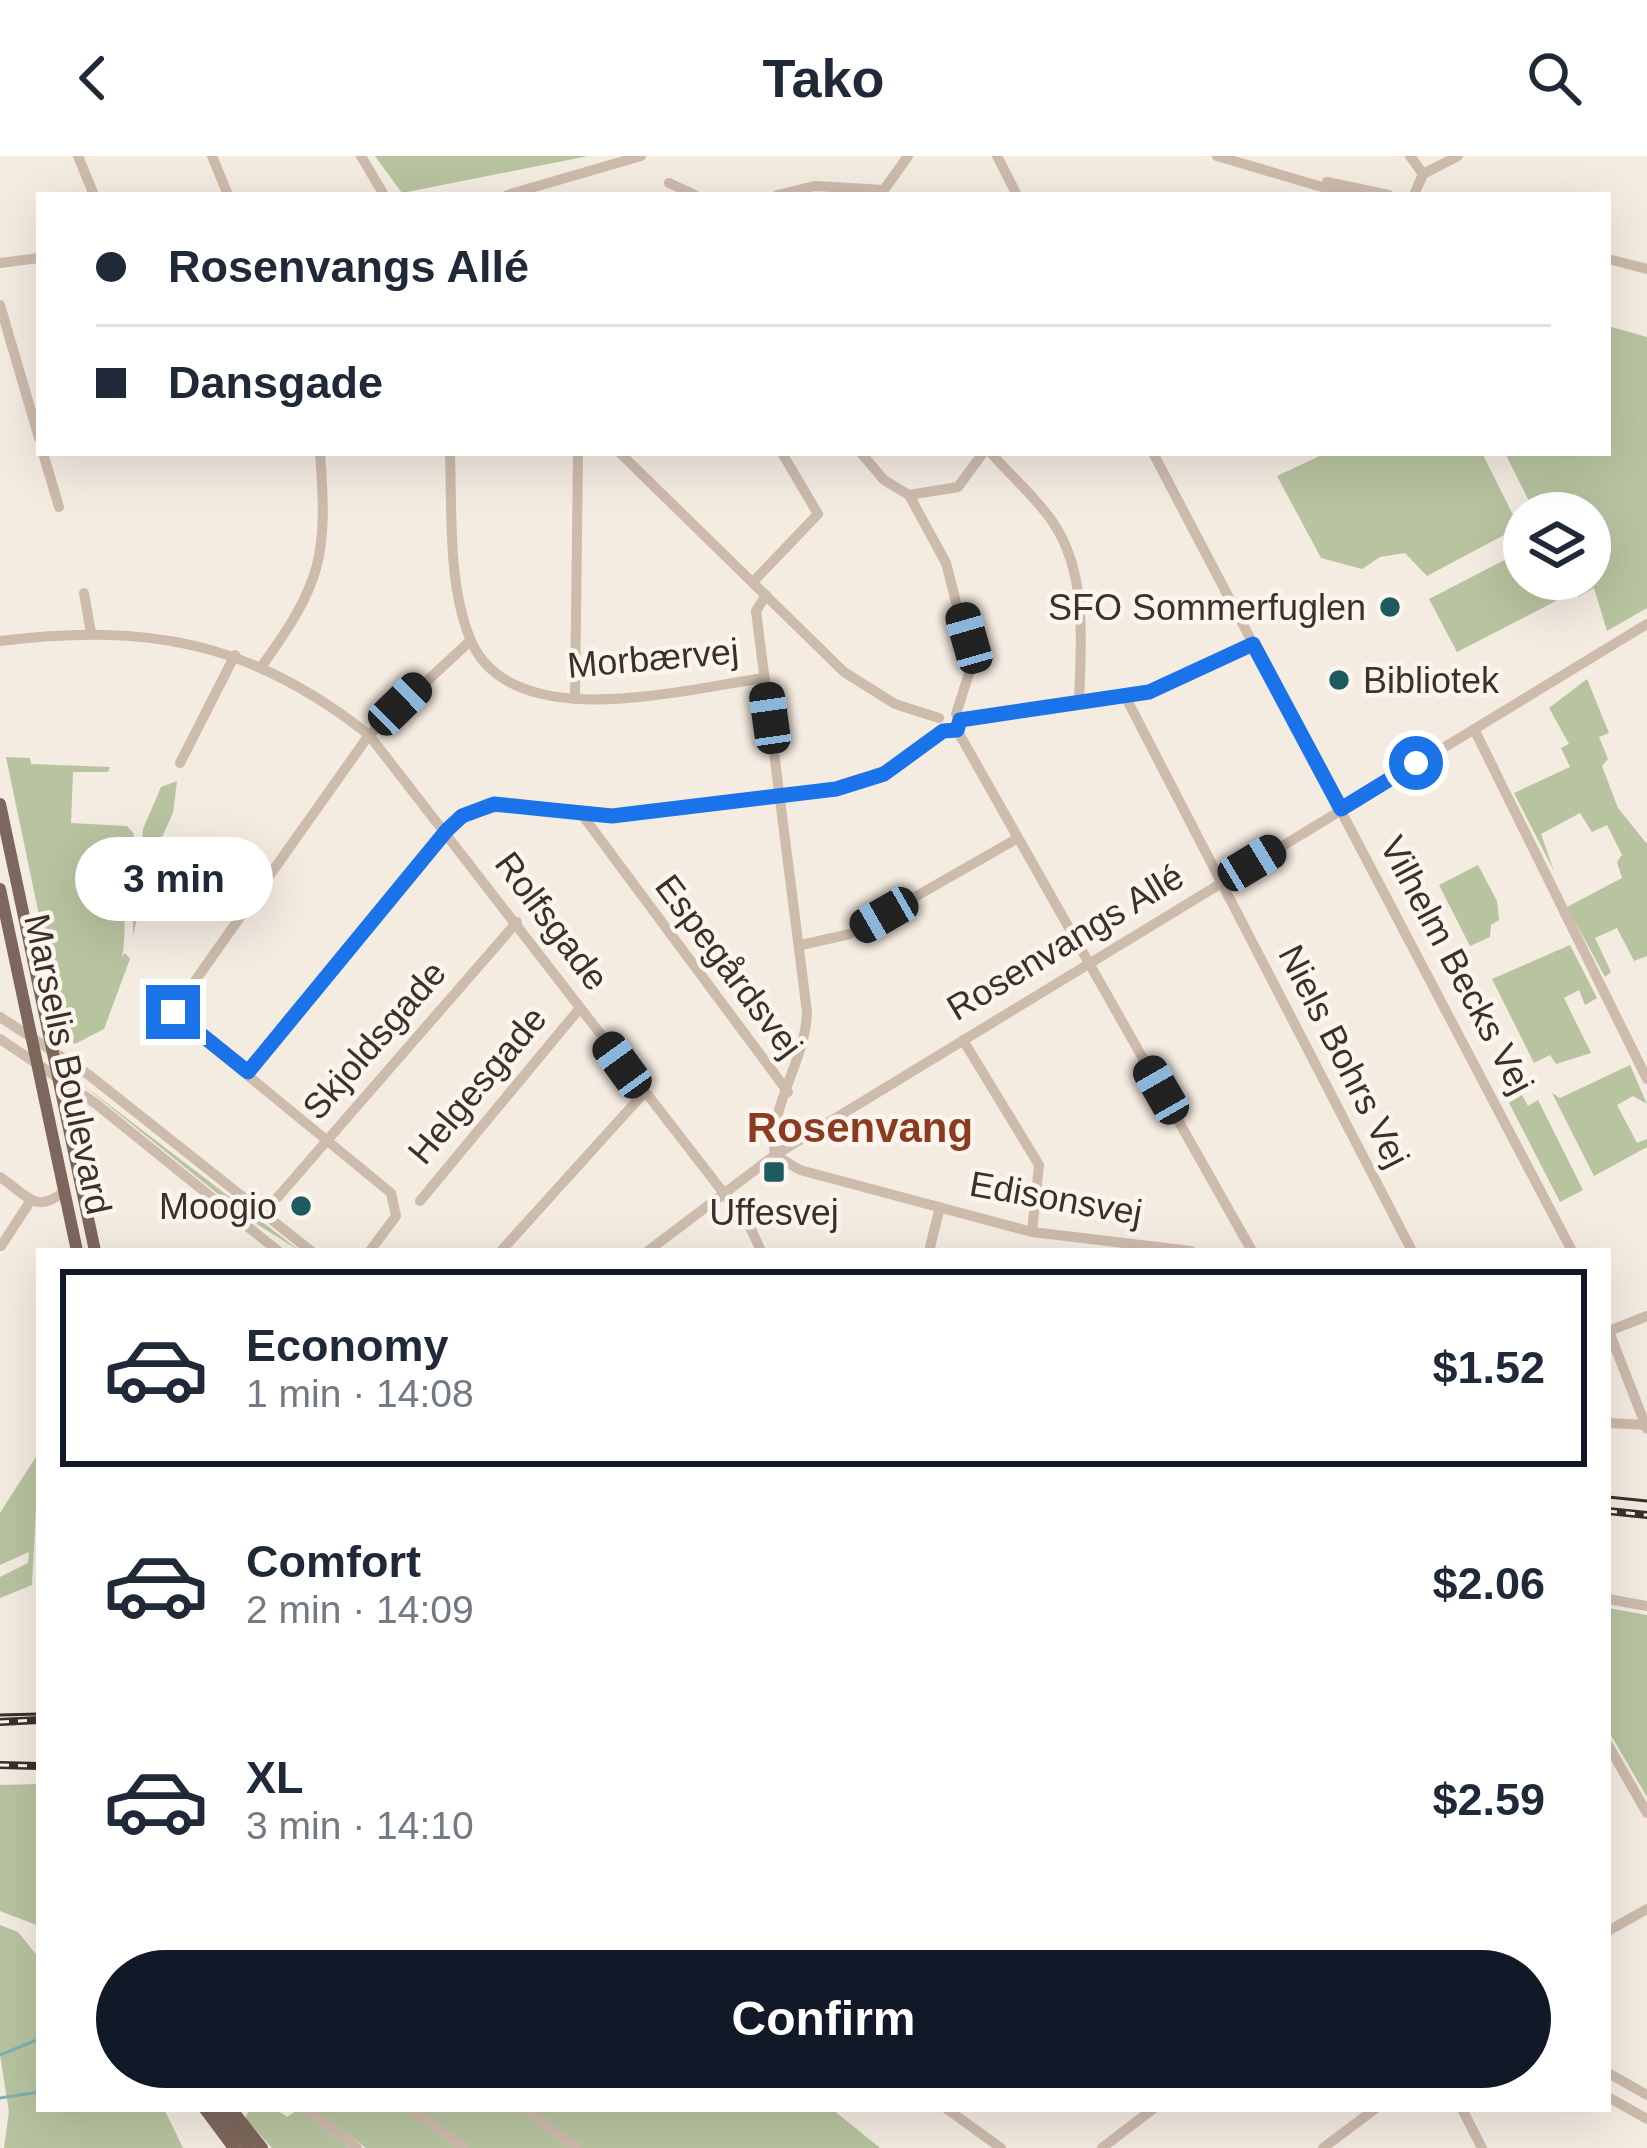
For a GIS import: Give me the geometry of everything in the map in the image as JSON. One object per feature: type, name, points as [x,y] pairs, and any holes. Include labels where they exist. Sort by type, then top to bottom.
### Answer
[{"type":"main road","name":"Marselis Boulevard","points":[[0,804],[93,1248]]},
{"type":"main road","name":"Marselis Boulevard","points":[[0,889],[76,1248]]},
{"type":"main road","points":[[207,2112],[234,2148]]},
{"type":"main road","points":[[220,2112],[248,2148]]},
{"type":"main road","points":[[233,2112],[262,2148]]},
{"type":"street","points":[[78,156],[93,192]]},
{"type":"street","points":[[212,156],[227,192]]},
{"type":"street","points":[[361,156],[382,192]]},
{"type":"street","points":[[517,192],[641,156]]},
{"type":"street","points":[[788,192],[815,185],[884,192],[908,156]]},
{"type":"street","points":[[997,156],[1015,192]]},
{"type":"street","points":[[1217,156],[1374,192]]},
{"type":"street","points":[[1410,156],[1423,174]]},
{"type":"street","points":[[1415,192],[1423,174],[1458,156]]},
{"type":"street","points":[[1282,173],[1340,192]]},
{"type":"street","points":[[669,183],[688,192]]},
{"type":"street","points":[[0,263],[36,258]]},
{"type":"street","points":[[1611,261],[1647,269]]},
{"type":"street","points":[[0,305],[33,396]]},
{"type":"street","points":[[45,456],[59,507]]},
{"type":"street","points":[[261,667],[300,614],[315,580],[325,519],[320,456]]},
{"type":"street","points":[[372,1248],[392,1223],[396,1200],[329,1139],[168,1009],[369,735],[470,640],[461,605],[450,456]]},
{"type":"street","points":[[575,699],[578,456]]},
{"type":"street","points":[[623,456],[863,687],[895,704],[951,723],[1250,1248]]},
{"type":"street","points":[[753,582],[818,514],[784,456]]},
{"type":"street","points":[[864,456],[884,480],[909,494],[946,562],[969,638],[970,681],[951,723]]},
{"type":"street","points":[[909,494],[958,488],[985,456]]},
{"type":"street","points":[[990,456],[1054,524],[1069,552],[1080,609],[1078,702]]},
{"type":"street","name":"Vilhelm Becks Vej","points":[[1155,456],[1570,1248]]},
{"type":"street","points":[[84,593],[91,633]]},
{"type":"street","points":[[766,595],[757,611],[801,944],[806,1032],[774,1132],[775,1155]]},
{"type":"street","name":"Rosenvangs Allé","points":[[652,1248],[775,1155],[1647,624]]},
{"type":"street","name":"Rolfsgade","points":[[0,641],[91,633],[183,640],[261,667],[319,698],[369,735],[518,922],[722,1195]]},
{"type":"street","name":"Morbærvej","points":[[470,640],[505,680],[534,694],[575,699],[764,678]]},
{"type":"street","points":[[248,1072],[462,816],[494,804],[536,805],[583,816],[836,789],[884,774],[951,723],[1174,684],[1253,644]]},
{"type":"street","points":[[180,763],[235,655]]},
{"type":"street","name":"Niels Bohrs Vej","points":[[1125,696],[1410,1248]]},
{"type":"street","points":[[1474,729],[1647,1079]]},
{"type":"street","name":"Espegårdsvej","points":[[583,816],[788,1092]]},
{"type":"street","points":[[801,944],[850,934],[1018,838]]},
{"type":"street","name":"Skjoldsgade","points":[[278,1198],[518,922]]},
{"type":"street","name":"Helgesgade","points":[[420,1201],[580,1008]]},
{"type":"street","points":[[0,1017],[54,1052],[307,1248]]},
{"type":"street","points":[[0,1040],[60,1079],[274,1248]]},
{"type":"street","points":[[963,1040],[1040,1166],[1032,1232]]},
{"type":"street","points":[[503,1248],[643,1094]]},
{"type":"street","name":"Edisonsvej","points":[[775,1155],[800,1170],[1032,1232],[1124,1247]]},
{"type":"street","points":[[0,1177],[31,1201],[45,1205],[64,1191]]},
{"type":"street","points":[[722,1195],[750,1227],[760,1248]]},
{"type":"street","points":[[2,1246],[31,1201]]},
{"type":"street","points":[[930,1248],[940,1207]]},
{"type":"street","points":[[1611,1328],[1647,1316]]},
{"type":"street","points":[[1611,1337],[1646,1426],[1611,1423]]},
{"type":"street","points":[[1611,1600],[1647,1606]]},
{"type":"street","points":[[1611,1750],[1647,1813]]},
{"type":"street","points":[[1611,1929],[1647,1909]]},
{"type":"street","points":[[1611,2075],[1647,2095]]},
{"type":"street","points":[[1611,2099],[1647,2119]]},
{"type":"street","points":[[311,2112],[357,2148]]},
{"type":"street","points":[[416,2112],[464,2148]]},
{"type":"street","points":[[529,2112],[577,2148]]},
{"type":"street","points":[[951,2112],[1001,2148]]},
{"type":"street","points":[[1102,2148],[1149,2112]]},
{"type":"street","points":[[1323,2148],[1371,2112]]},
{"type":"street","points":[[1464,2112],[1482,2148]]},
{"type":"green space","points":[[375,156],[588,156],[407,192],[401,192]]},
{"type":"green space","points":[[1611,327],[1647,337],[1647,608],[1607,631],[1598,600],[1611,600],[1611,492],[1524,492],[1506,456],[1611,456]]},
{"type":"green space","points":[[1320,456],[1484,456],[1503,495],[1503,536],[1427,576],[1405,553],[1380,557],[1362,569],[1321,558],[1277,476]]},
{"type":"green space","points":[[1503,561],[1503,600],[1556,601],[1457,652],[1429,599]]},
{"type":"green space","points":[[1587,679],[1609,733],[1599,737],[1608,759],[1602,766],[1618,808],[1647,844],[1647,956],[1634,961],[1617,928],[1595,938],[1611,972],[1605,977],[1567,907],[1622,878],[1617,862],[1622,855],[1607,825],[1592,832],[1580,813],[1541,834],[1554,871],[1514,793],[1570,767],[1561,748],[1569,744],[1549,708]]},
{"type":"green space","points":[[6,757],[30,758],[31,764],[110,767],[108,772],[73,772],[71,823],[127,826],[134,834],[131,856],[102,867],[140,863],[143,829],[161,787],[177,781],[173,813],[156,850],[155,883],[139,910],[133,936],[133,888],[128,886],[122,957],[125,953],[130,959],[104,1029],[75,1044],[64,1035]]},
{"type":"green space","points":[[1478,865],[1497,901],[1499,920],[1491,925],[1490,937],[1470,946],[1439,885]]},
{"type":"green space","points":[[1570,945],[1597,998],[1585,1005],[1579,990],[1564,998],[1591,1053],[1556,1064],[1550,1055],[1534,1063],[1492,979]]},
{"type":"green space","points":[[1630,1065],[1647,1104],[1633,1096],[1617,1105],[1637,1143],[1647,1139],[1647,1147],[1594,1176],[1552,1093],[1560,1098]]},
{"type":"green space","points":[[78,1081],[296,1248],[249,1219]]},
{"type":"green space","points":[[1522,1095],[1528,1106],[1538,1100],[1583,1190],[1560,1202],[1509,1103]]},
{"type":"green space","points":[[36,1457],[32,1585],[0,1598],[0,1577],[28,1563],[29,1552],[0,1565],[0,1513]]},
{"type":"green space","points":[[1611,1609],[1647,1615],[1647,1797],[1611,1735]]},
{"type":"green space","points":[[36,1784],[36,1925],[0,1911],[0,1785]]},
{"type":"green space","points":[[0,1925],[18,1932],[36,1954],[36,2112],[165,2112],[183,2148],[4,2148],[9,2112],[0,2054]]},
{"type":"green space","points":[[248,2112],[280,2112],[287,2117],[303,2112],[349,2148],[272,2148],[245,2118]]},
{"type":"green space","points":[[318,2112],[836,2112],[880,2148],[366,2148]]},
{"type":"waterway","points":[[0,2055],[36,2040]]},
{"type":"waterway","points":[[0,2098],[36,2092]]},
{"type":"tram line","points":[[1611,1497],[1647,1501]]},
{"type":"tram line","points":[[0,1715],[36,1714]]},
{"type":"railway","points":[[1611,1511],[1647,1515]]},
{"type":"railway","points":[[0,1722],[36,1720]]},
{"type":"railway","points":[[0,1765],[36,1766]]},
{"type":"place","name":"SFO Sommerfuglen","points":[[1390,607]]},
{"type":"place","name":"Bibliotek","points":[[1339,680]]},
{"type":"place","name":"Uffesvej","points":[[774,1172]]},
{"type":"place","name":"Moogio","points":[[301,1206]]},
{"type":"district","name":"Rosenvang","points":[[860,1127]]},
{"type":"route","points":[[173,1012],[248,1072],[447,830],[478,809],[512,803],[583,816],[612,816],[836,789],[902,764],[943,731],[957,730],[960,720],[1149,692],[1199,673],[1253,644],[1341,809],[1416,763]]}]
